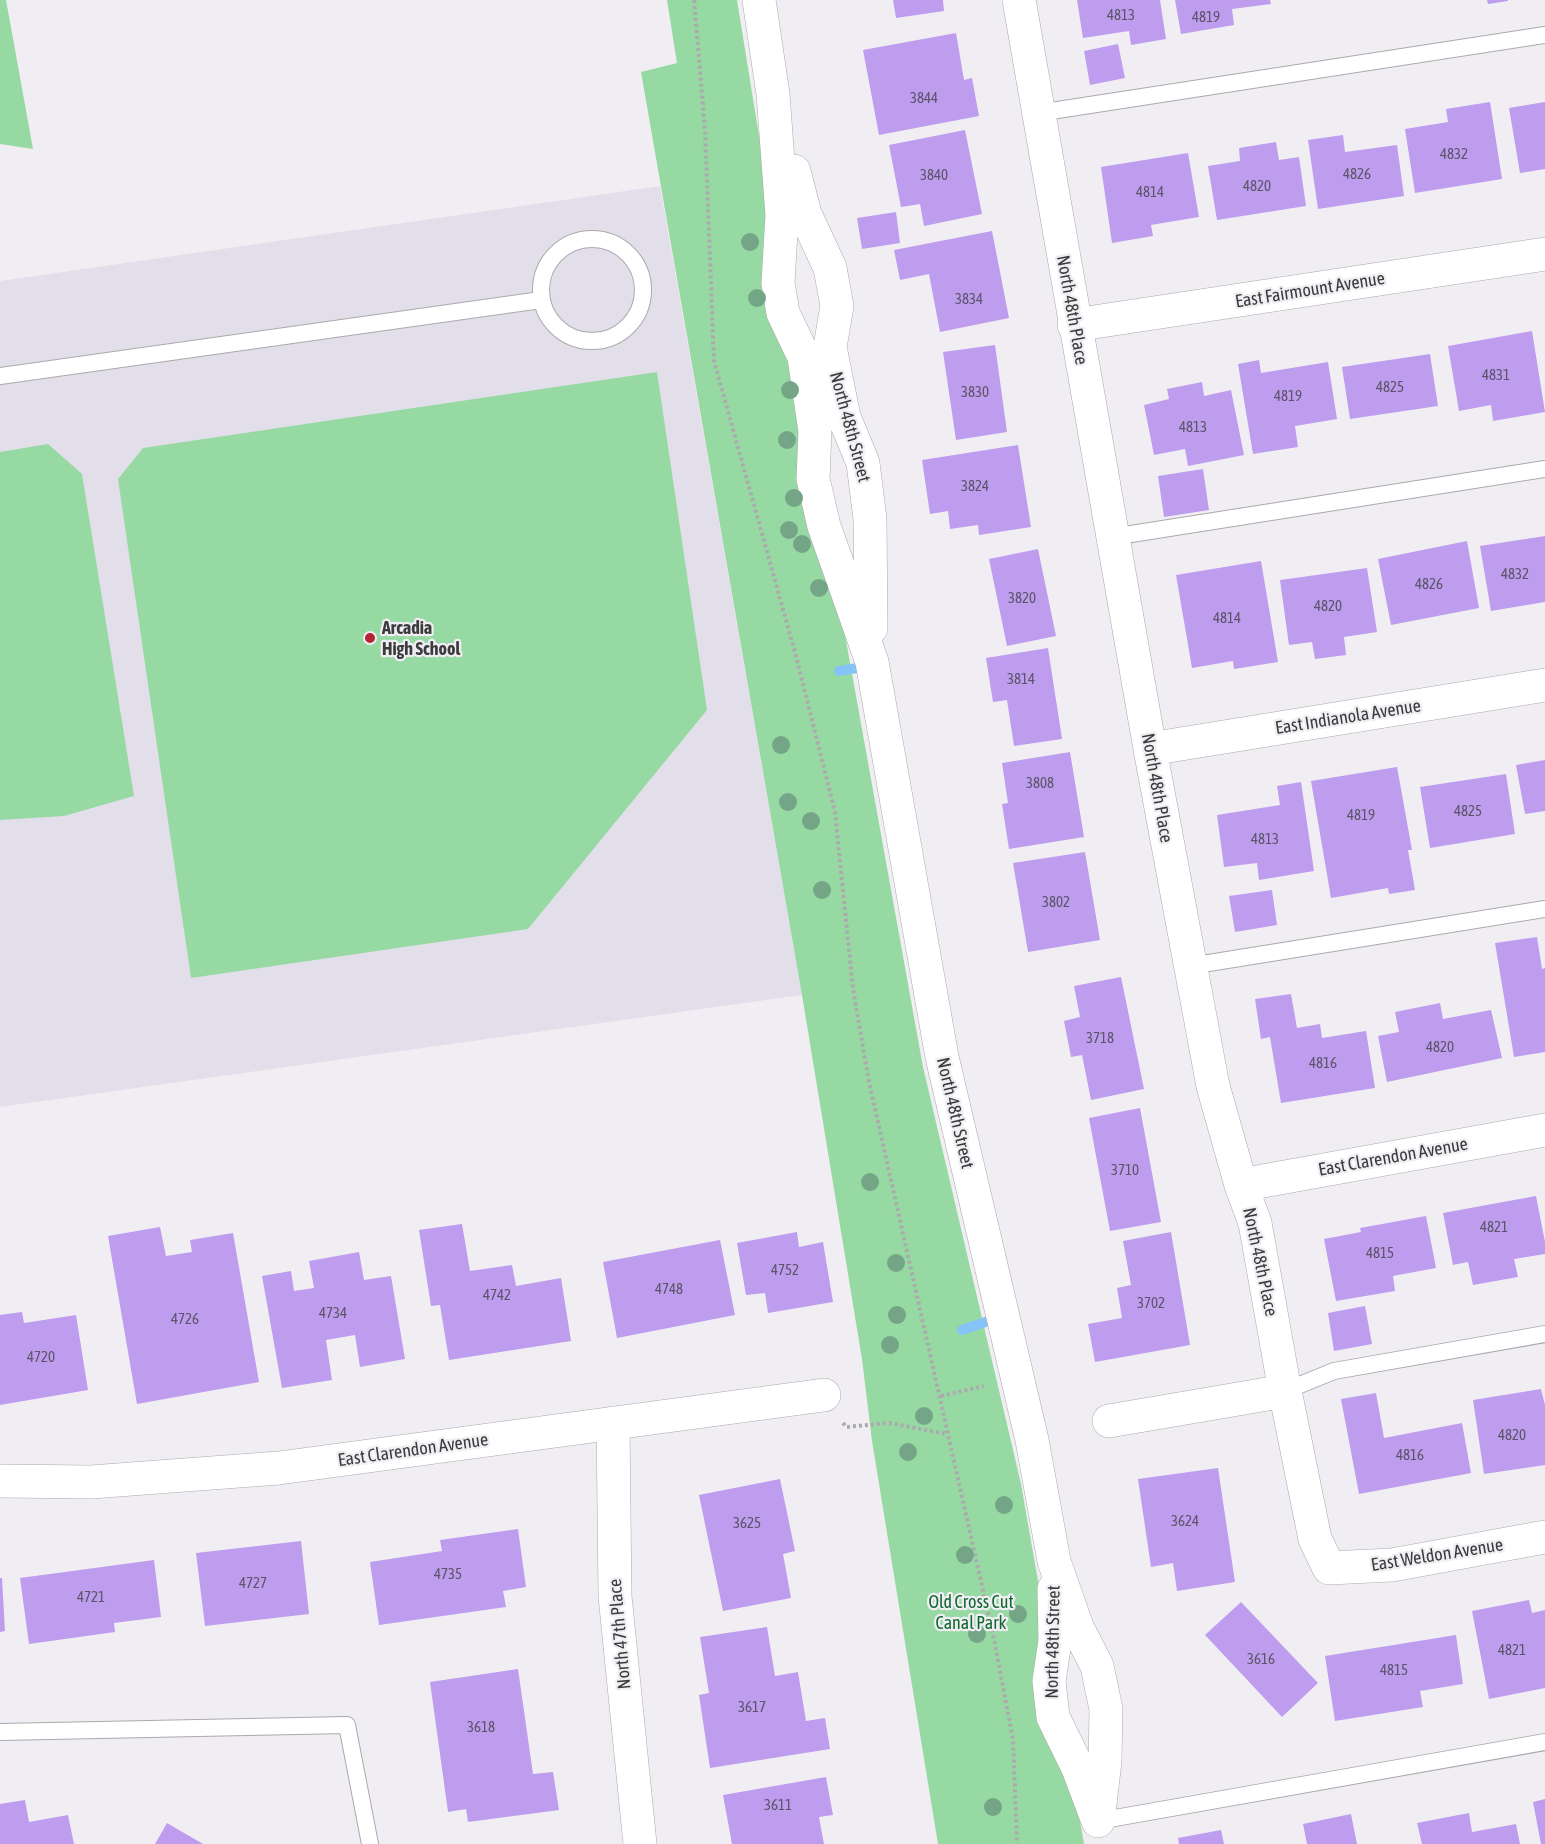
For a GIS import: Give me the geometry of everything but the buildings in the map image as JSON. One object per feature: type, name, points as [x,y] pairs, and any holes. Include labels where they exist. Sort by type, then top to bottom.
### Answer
[{"type":"street","name":"North 48th Street","points":[[759,0],[773,94],[782,215],[777,284],[783,313],[804,357],[815,431],[813,479],[824,526],[872,663],[942,1057],[1032,1440],[1054,1561],[1077,1627],[1097,1666],[1106,1709],[1100,1833]]},
{"type":"street","name":"North 48th Place","points":[[1018,0],[1150,749],[1213,1086],[1241,1185],[1256,1223],[1284,1391],[1315,1539],[1329,1568]]},
{"type":"street","name":"North 48th Street","points":[[773,94],[805,214],[830,268],[837,306],[830,347],[844,417],[864,463],[870,519],[872,663]]},
{"type":"street","name":"East Fairmount Avenue","points":[[1074,325],[1545,254]]},
{"type":"street","name":"East Indianola Avenue","points":[[1150,749],[1545,685]]},
{"type":"street","name":"East Clarendon Avenue","points":[[1241,1185],[1545,1130]]},
{"type":"street","points":[[1109,1421],[1284,1391]]},
{"type":"street","name":"East Clarendon Avenue","points":[[0,1481],[91,1482],[279,1468],[824,1395]]},
{"type":"street","name":"North 47th Place","points":[[613,1423],[615,1596],[640,1844]]},
{"type":"street","name":"East Weldon Avenue","points":[[1329,1568],[1392,1565],[1545,1537]]},
{"type":"street","name":"North 48th Street","points":[[1054,1561],[1055,1641],[1049,1681],[1053,1717],[1078,1768],[1100,1833]]},
{"type":"lane","points":[[1038,113],[1545,35]]},
{"type":"lane","points":[[588,239],[606,241],[621,249],[633,261],[641,276],[643,292],[639,308],[631,322],[618,333],[603,340],[579,339],[557,328],[547,315],[541,300],[541,282],[546,266],[557,252],[572,243],[588,239]]},
{"type":"lane","points":[[0,376],[541,300]]},
{"type":"lane","points":[[1112,537],[1545,469]]},
{"type":"lane","points":[[1190,966],[1545,909]]},
{"type":"lane","points":[[1284,1391],[1334,1371],[1545,1334]]},
{"type":"lane","points":[[0,1732],[347,1725],[370,1844]]},
{"type":"lane","points":[[1100,1833],[1545,1742]]},
{"type":"path","points":[[694,0],[705,130],[714,361],[796,656],[835,812],[853,989],[869,1082],[995,1644],[1013,1740],[1017,1844]]},
{"type":"path","points":[[940,1396],[1018,1378]]},
{"type":"path","points":[[824,1395],[846,1427],[889,1423],[947,1434]]},
{"type":"shaded area","name":"Arcadia High School","points":[[660,186],[802,995],[0,1107],[0,281]]},
{"type":"green space","points":[[0,0],[6,0],[33,149],[0,144]]},
{"type":"green space","name":"Old Cross Cut Canal Park","points":[[667,0],[737,0],[795,358],[923,1067],[1021,1484],[1084,1844],[938,1844],[802,995],[641,72],[677,63]]},
{"type":"green space","points":[[657,372],[707,710],[528,929],[191,978],[118,479],[143,448]]},
{"type":"green space","points":[[48,444],[82,474],[134,796],[64,816],[0,820],[0,452]]},
{"type":"waterway","points":[[839,671],[869,666]]},
{"type":"waterway","points":[[962,1330],[1000,1317]]},
{"type":"place","name":"Arcadia High School","points":[[370,638]]}]
